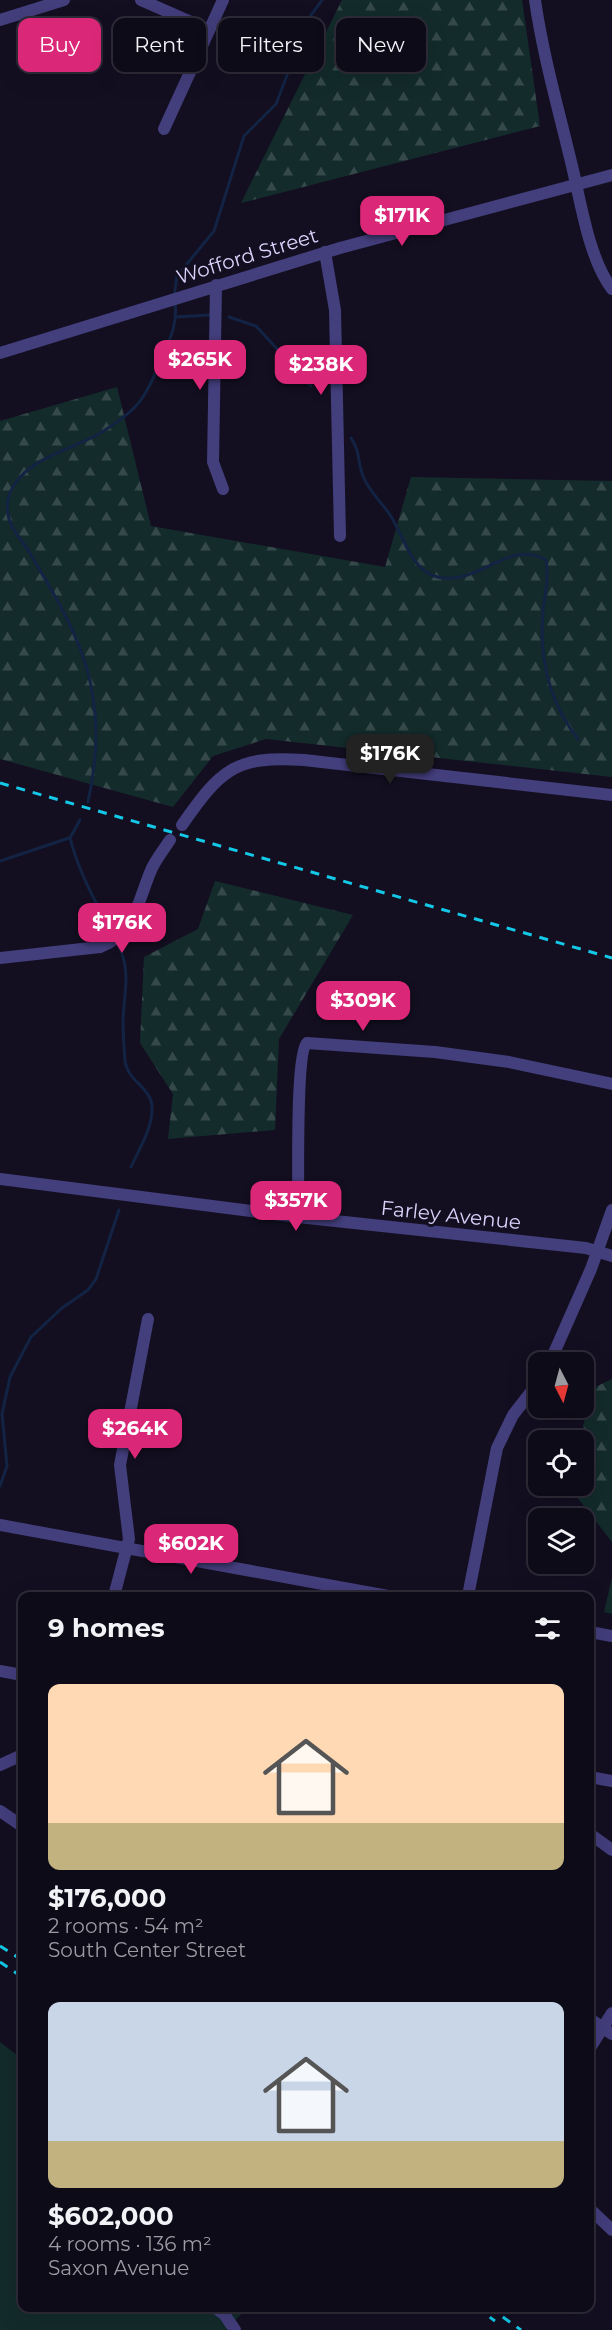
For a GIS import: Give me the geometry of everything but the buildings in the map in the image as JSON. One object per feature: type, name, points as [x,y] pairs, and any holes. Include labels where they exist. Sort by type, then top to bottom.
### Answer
[{"type":"street","points":[[0,20],[64,0]]},
{"type":"street","points":[[141,0],[209,30]]},
{"type":"street","points":[[164,129],[223,0]]},
{"type":"street","points":[[535,0],[576,183],[602,273],[612,289]]},
{"type":"street","name":"Wofford Street","points":[[0,353],[326,252],[576,183],[612,176]]},
{"type":"street","points":[[326,252],[334,310],[340,536]]},
{"type":"street","points":[[216,285],[213,462],[223,489]]},
{"type":"street","points":[[182,825],[202,796],[222,775],[250,761],[268,759],[304,760],[612,795]]},
{"type":"street","points":[[0,958],[100,947],[115,940],[130,925],[152,869],[170,840]]},
{"type":"street","points":[[298,1218],[300,1147],[297,1108],[301,1052],[307,1043],[435,1052],[532,1065],[612,1084]]},
{"type":"street","name":"Farley Avenue","points":[[0,1179],[298,1218],[598,1251],[612,1256]]},
{"type":"street","points":[[554,1352],[598,1251],[612,1210]]},
{"type":"street","points":[[115,1592],[129,1535],[120,1466],[148,1318]]},
{"type":"street","points":[[469,1592],[497,1448],[513,1415],[528,1396]]},
{"type":"street","points":[[0,1525],[366,1592]]},
{"type":"street","points":[[594,1633],[612,1636]]},
{"type":"street","points":[[0,1671],[18,1674]]},
{"type":"street","points":[[0,1765],[18,1757]]},
{"type":"street","points":[[594,1779],[612,1782]]},
{"type":"street","points":[[0,1811],[18,1823]]},
{"type":"street","points":[[594,1837],[612,1850]]},
{"type":"street","points":[[594,2044],[607,2031],[612,2013]]},
{"type":"street","points":[[594,2022],[607,2031]]},
{"type":"street","points":[[594,2212],[611,2227]]},
{"type":"street","points":[[221,2312],[235,2330]]},
{"type":"green space","points":[[342,0],[522,0],[540,126],[241,203],[306,72],[324,72],[324,36]]},
{"type":"green space","points":[[117,387],[151,526],[385,567],[411,477],[612,481],[612,777],[266,739],[213,756],[173,807],[0,759],[0,421]]},
{"type":"green space","points":[[215,881],[353,915],[279,1039],[275,1130],[168,1139],[173,1094],[140,1043],[144,957],[198,929]]},
{"type":"green space","points":[[612,1379],[612,1542],[594,1519],[594,1508],[586,1508],[576,1496],[594,1496],[594,1430],[582,1430],[585,1418],[594,1418],[594,1388]]},
{"type":"green space","points":[[612,1578],[612,1614],[604,1612]]},
{"type":"green space","points":[[0,2042],[18,2056],[18,2312],[243,2312],[226,2330],[0,2330]]},
{"type":"waterway","points":[[174,297],[177,276],[214,231],[244,136],[276,104],[309,18],[322,0]]},
{"type":"waterway","points":[[88,802],[94,768],[96,734],[91,683],[76,639],[63,612],[10,522],[8,499],[16,482],[25,472],[50,456],[102,432],[123,418],[139,403],[150,385],[170,339],[175,319],[175,304]]},
{"type":"waterway","points":[[176,317],[209,315]]},
{"type":"waterway","points":[[229,317],[256,326],[311,386]]},
{"type":"waterway","points":[[351,438],[366,482],[392,518],[416,562],[433,576],[460,577],[524,554],[535,555],[546,560],[547,579],[542,628],[548,679],[560,710],[578,739]]},
{"type":"waterway","points":[[80,820],[70,838],[83,875],[112,933]]},
{"type":"waterway","points":[[0,861],[69,838]]},
{"type":"waterway","points":[[119,947],[126,974],[123,1020],[125,1061],[130,1074],[148,1094],[152,1107],[148,1130],[131,1167]]},
{"type":"waterway","points":[[0,1486],[7,1466],[2,1414],[10,1377],[31,1337],[62,1308],[88,1290],[96,1279],[119,1210]]},
{"type":"railway","points":[[0,783],[612,958]]},
{"type":"railway","points":[[0,1946],[18,1957]]},
{"type":"railway","points":[[0,1962],[18,1974]]},
{"type":"railway","points":[[483,2312],[495,2321]]},
{"type":"railway","points":[[496,2312],[521,2330]]}]
